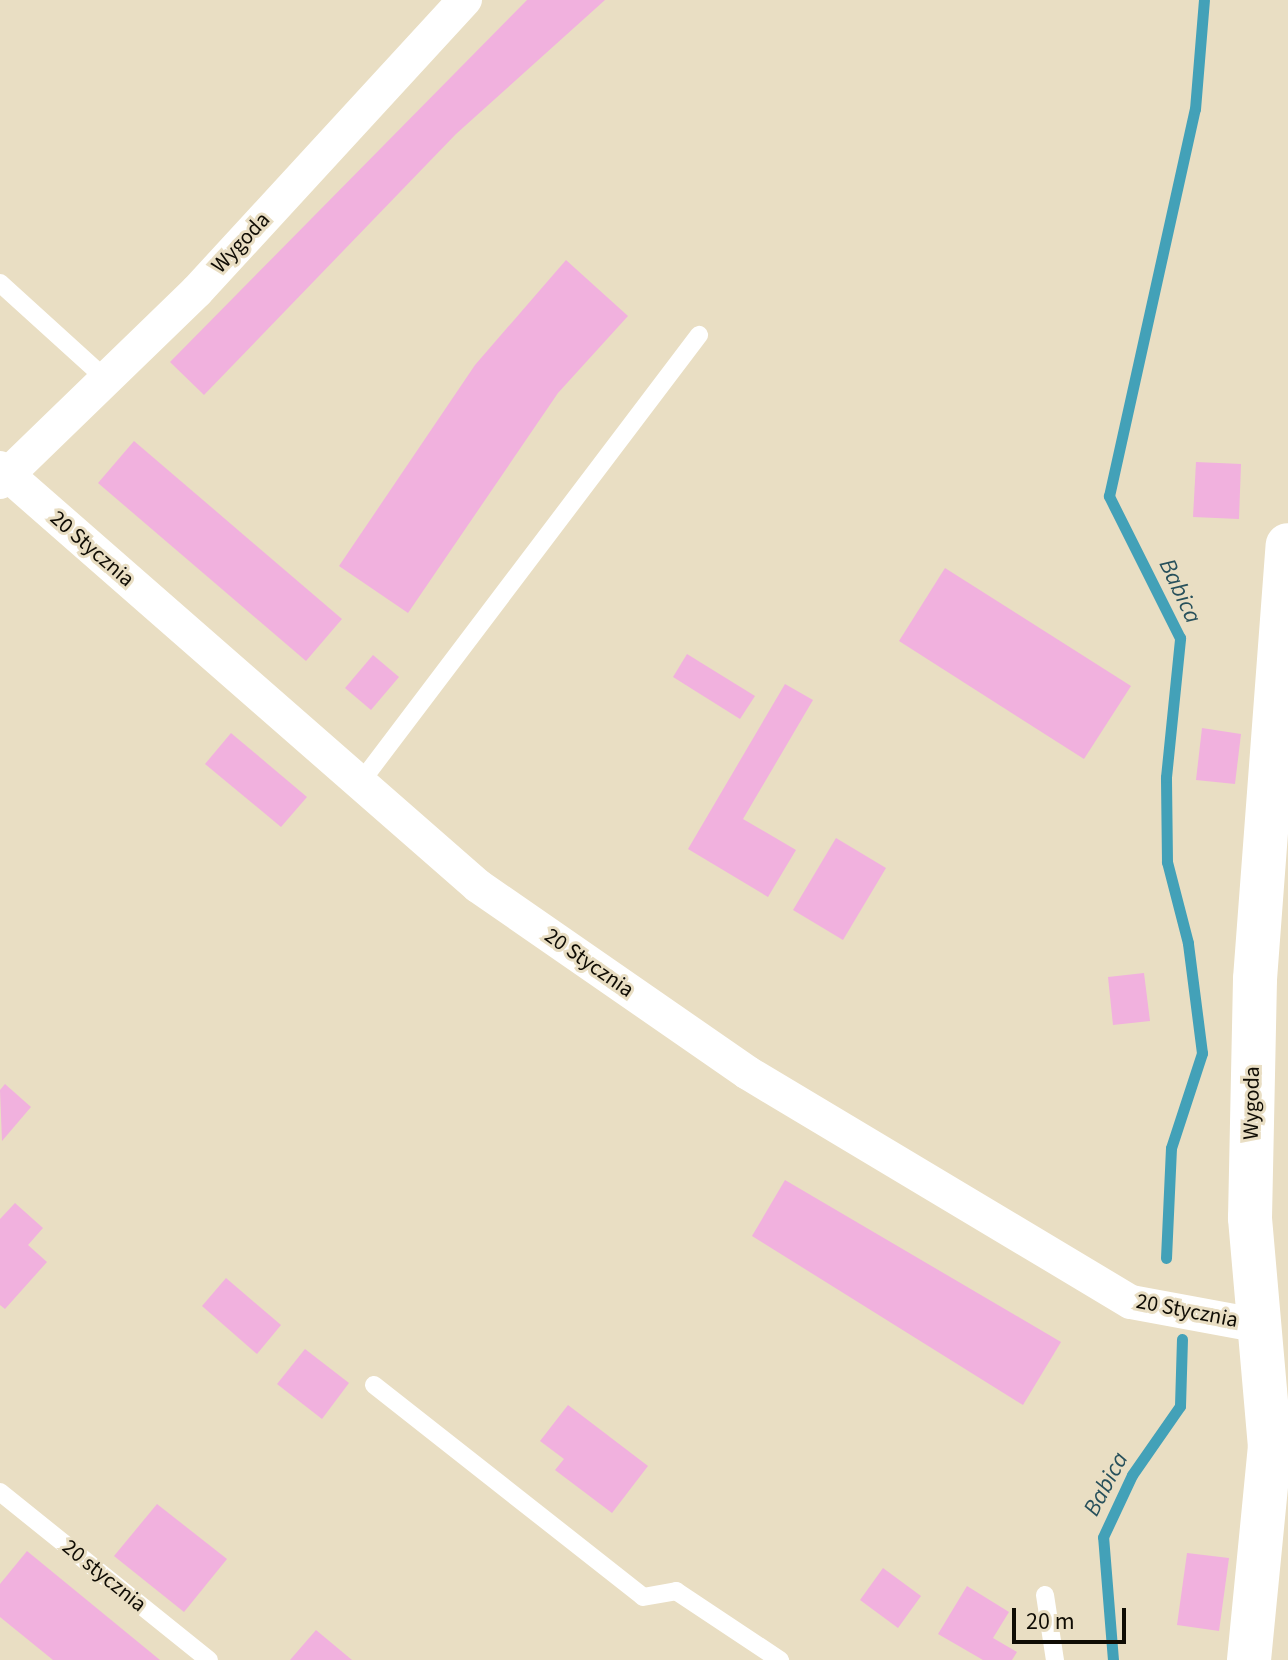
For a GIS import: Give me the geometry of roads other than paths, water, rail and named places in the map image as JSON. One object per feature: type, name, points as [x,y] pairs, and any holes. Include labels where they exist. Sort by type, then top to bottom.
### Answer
[{"type":"street","name":"Wygoda","points":[[2,475],[197,291],[465,0]]},
{"type":"street","name":"20 Stycznia","points":[[2,475],[478,886],[748,1073],[1131,1302],[1261,1326]]},
{"type":"street","name":"Wygoda","points":[[1249,1660],[1270,1447],[1250,1218],[1255,979],[1283,693],[1288,545]]},
{"type":"lane","points":[[0,283],[106,379]]},
{"type":"lane","points":[[360,783],[699,335]]},
{"type":"lane","points":[[374,1385],[643,1597],[676,1591],[780,1660]]},
{"type":"lane","name":"20 stycznia","points":[[0,1492],[209,1660]]},
{"type":"lane","points":[[1045,1595],[1055,1660]]},
{"type":"waterway","name":"Babica","points":[[1166,1258],[1171,1148],[1202,1053],[1188,943],[1167,862],[1166,777],[1180,638],[1109,496],[1195,109],[1204,0]]},
{"type":"waterway","name":"Babica","points":[[1113,1660],[1103,1537],[1132,1475],[1180,1406],[1182,1339]]}]
